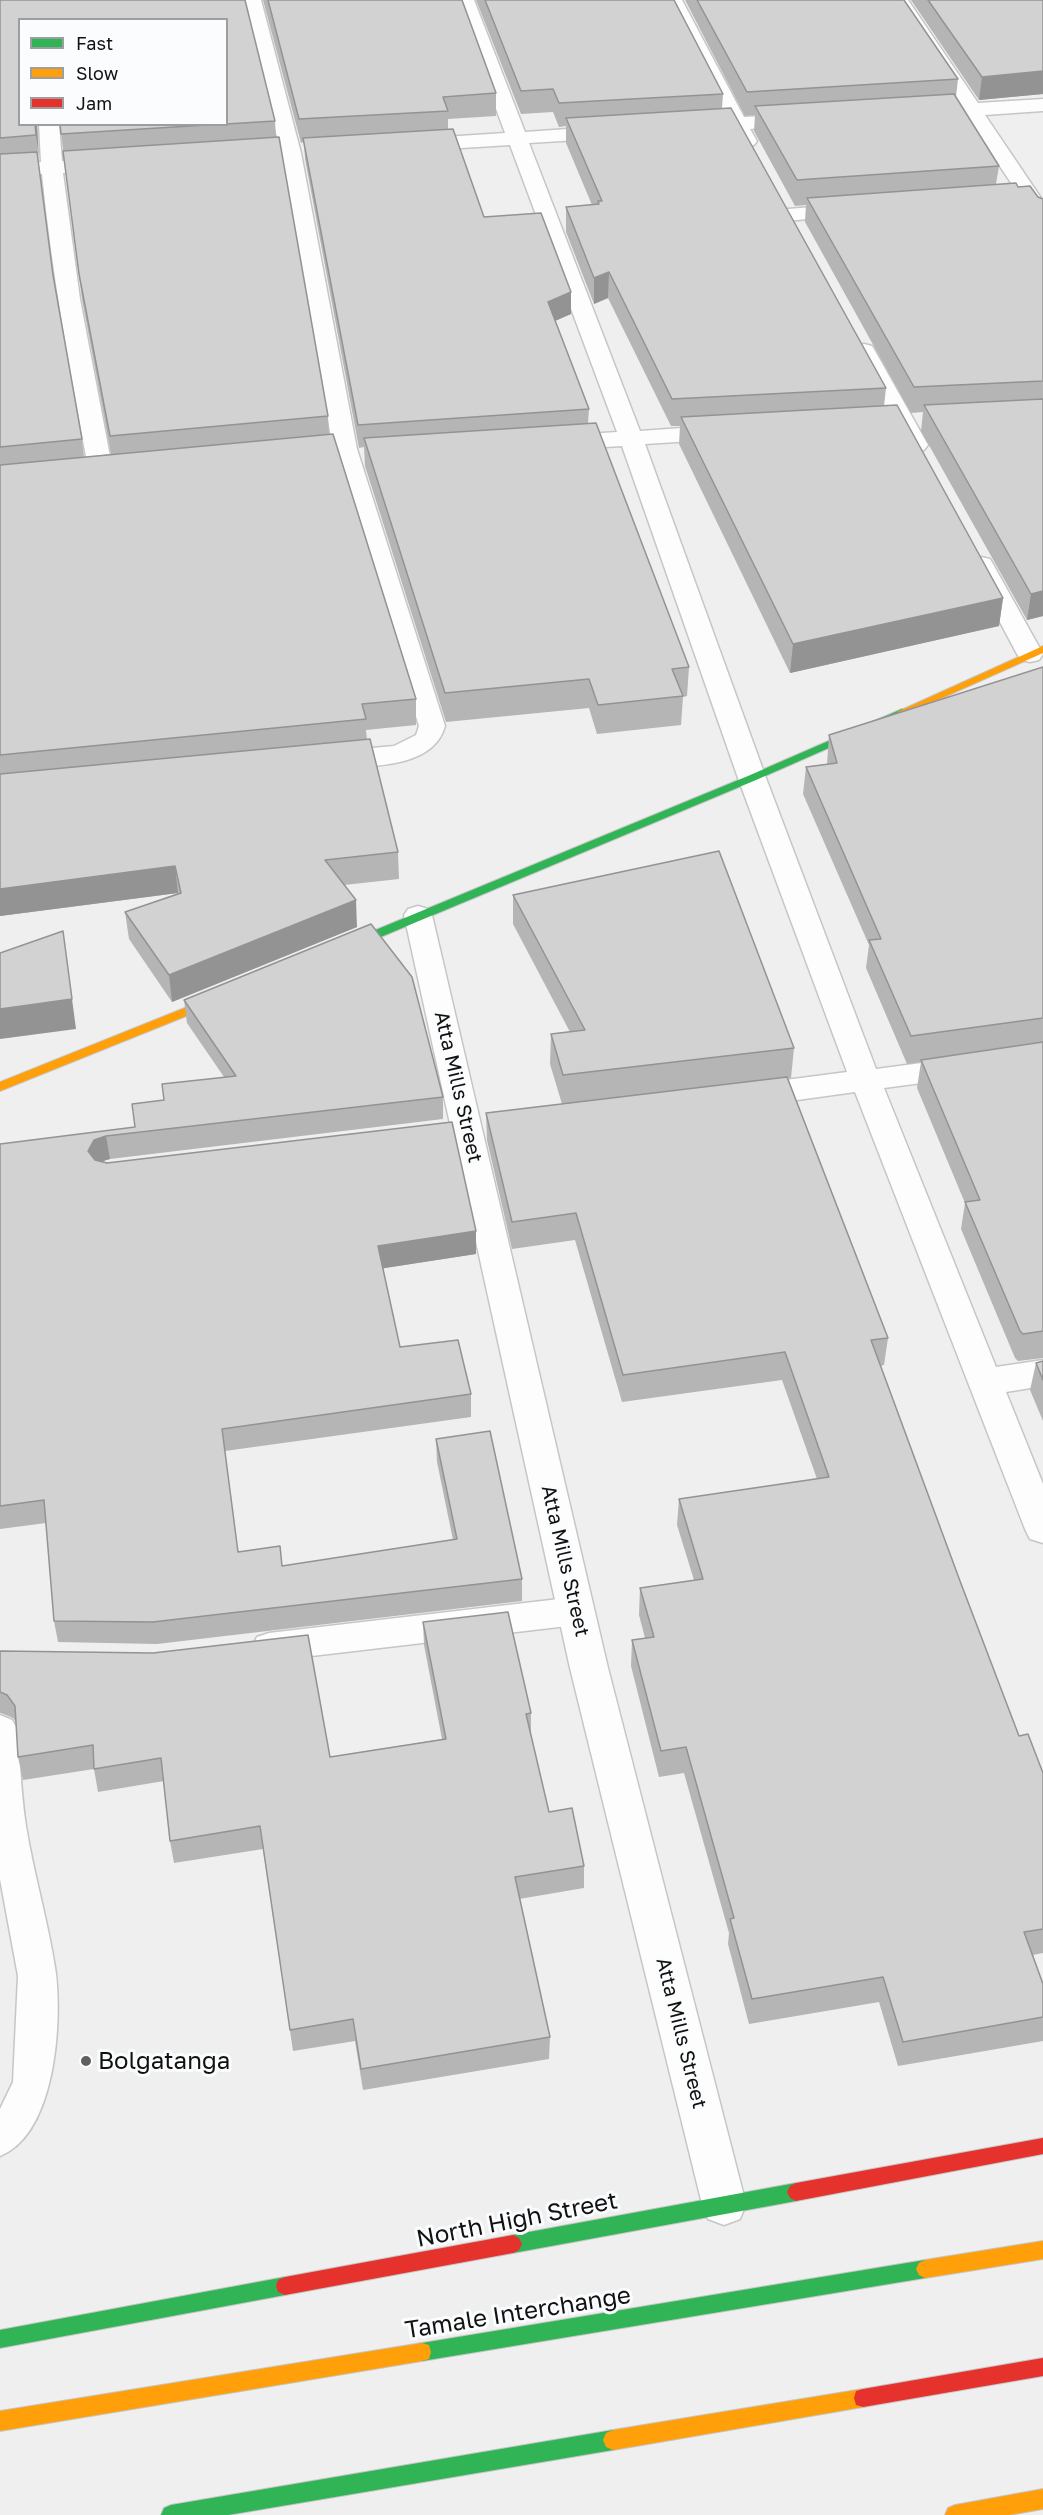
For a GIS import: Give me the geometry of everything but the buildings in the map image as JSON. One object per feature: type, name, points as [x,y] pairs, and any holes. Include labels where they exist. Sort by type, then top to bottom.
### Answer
[{"type":"main road","points":[[328,954],[752,778],[1036,652]]},
{"type":"main road","points":[[0,1087],[240,989]]},
{"type":"main road","name":"North High Street","points":[[0,2340],[1043,2146]]},
{"type":"main road","name":"Tamale Interchange","points":[[0,2421],[1043,2250]]},
{"type":"main road","points":[[171,2515],[1043,2367]]},
{"type":"main road","points":[[955,2515],[1043,2499]]},
{"type":"street","points":[[252,0],[291,153],[338,453],[432,726],[427,740],[412,749],[389,754],[307,762]]},
{"type":"street","points":[[465,0],[631,438],[752,778],[866,1082],[1043,1529]]},
{"type":"street","points":[[673,0],[760,164]]},
{"type":"street","points":[[899,0],[1037,197],[1043,216]]},
{"type":"street","points":[[903,114],[1043,105]]},
{"type":"street","points":[[679,127],[820,119]]},
{"type":"street","points":[[50,126],[52,167],[77,354],[102,472]]},
{"type":"street","points":[[397,146],[632,130]]},
{"type":"street","points":[[267,154],[314,151]]},
{"type":"street","points":[[0,170],[135,162]]},
{"type":"street","points":[[777,195],[800,236]]},
{"type":"street","points":[[1008,199],[1037,197]]},
{"type":"street","points":[[788,215],[869,209]]},
{"type":"street","points":[[852,328],[915,421],[925,462]]},
{"type":"street","points":[[880,423],[915,421]]},
{"type":"street","points":[[537,444],[749,431]]},
{"type":"street","points":[[338,453],[372,456]]},
{"type":"street","points":[[969,543],[1036,652]]},
{"type":"street","name":"Atta Mills Street","points":[[418,915],[464,1129],[576,1611],[724,2204]]},
{"type":"street","points":[[714,1100],[866,1082],[1043,1057]]},
{"type":"street","points":[[985,1382],[1043,1373]]},
{"type":"lane","points":[[240,1650],[576,1611]]},
{"type":"lane","points":[[0,1730],[8,1825],[37,1976],[37,2020],[32,2082],[18,2118],[0,2137]]},
{"type":"traffic: fast","points":[[336,951],[752,778],[902,712]]},
{"type":"traffic: fast","points":[[513,2244],[796,2192]]},
{"type":"traffic: fast","points":[[422,2352],[925,2269]]},
{"type":"traffic: fast","points":[[0,2339],[285,2286]]},
{"type":"traffic: fast","points":[[171,2515],[613,2440]]},
{"type":"traffic: slow","points":[[902,712],[1043,649]]},
{"type":"traffic: slow","points":[[0,1087],[227,995]]},
{"type":"traffic: slow","points":[[925,2269],[1043,2250]]},
{"type":"traffic: slow","points":[[0,2421],[422,2352]]},
{"type":"traffic: slow","points":[[613,2440],[863,2398]]},
{"type":"traffic: slow","points":[[955,2515],[1043,2499]]},
{"type":"traffic: jam","points":[[796,2192],[1043,2146]]},
{"type":"traffic: jam","points":[[285,2286],[513,2244]]},
{"type":"traffic: jam","points":[[863,2398],[1043,2367]]},
{"type":"place","name":"Bolgatanga","points":[[86,2061]]}]
